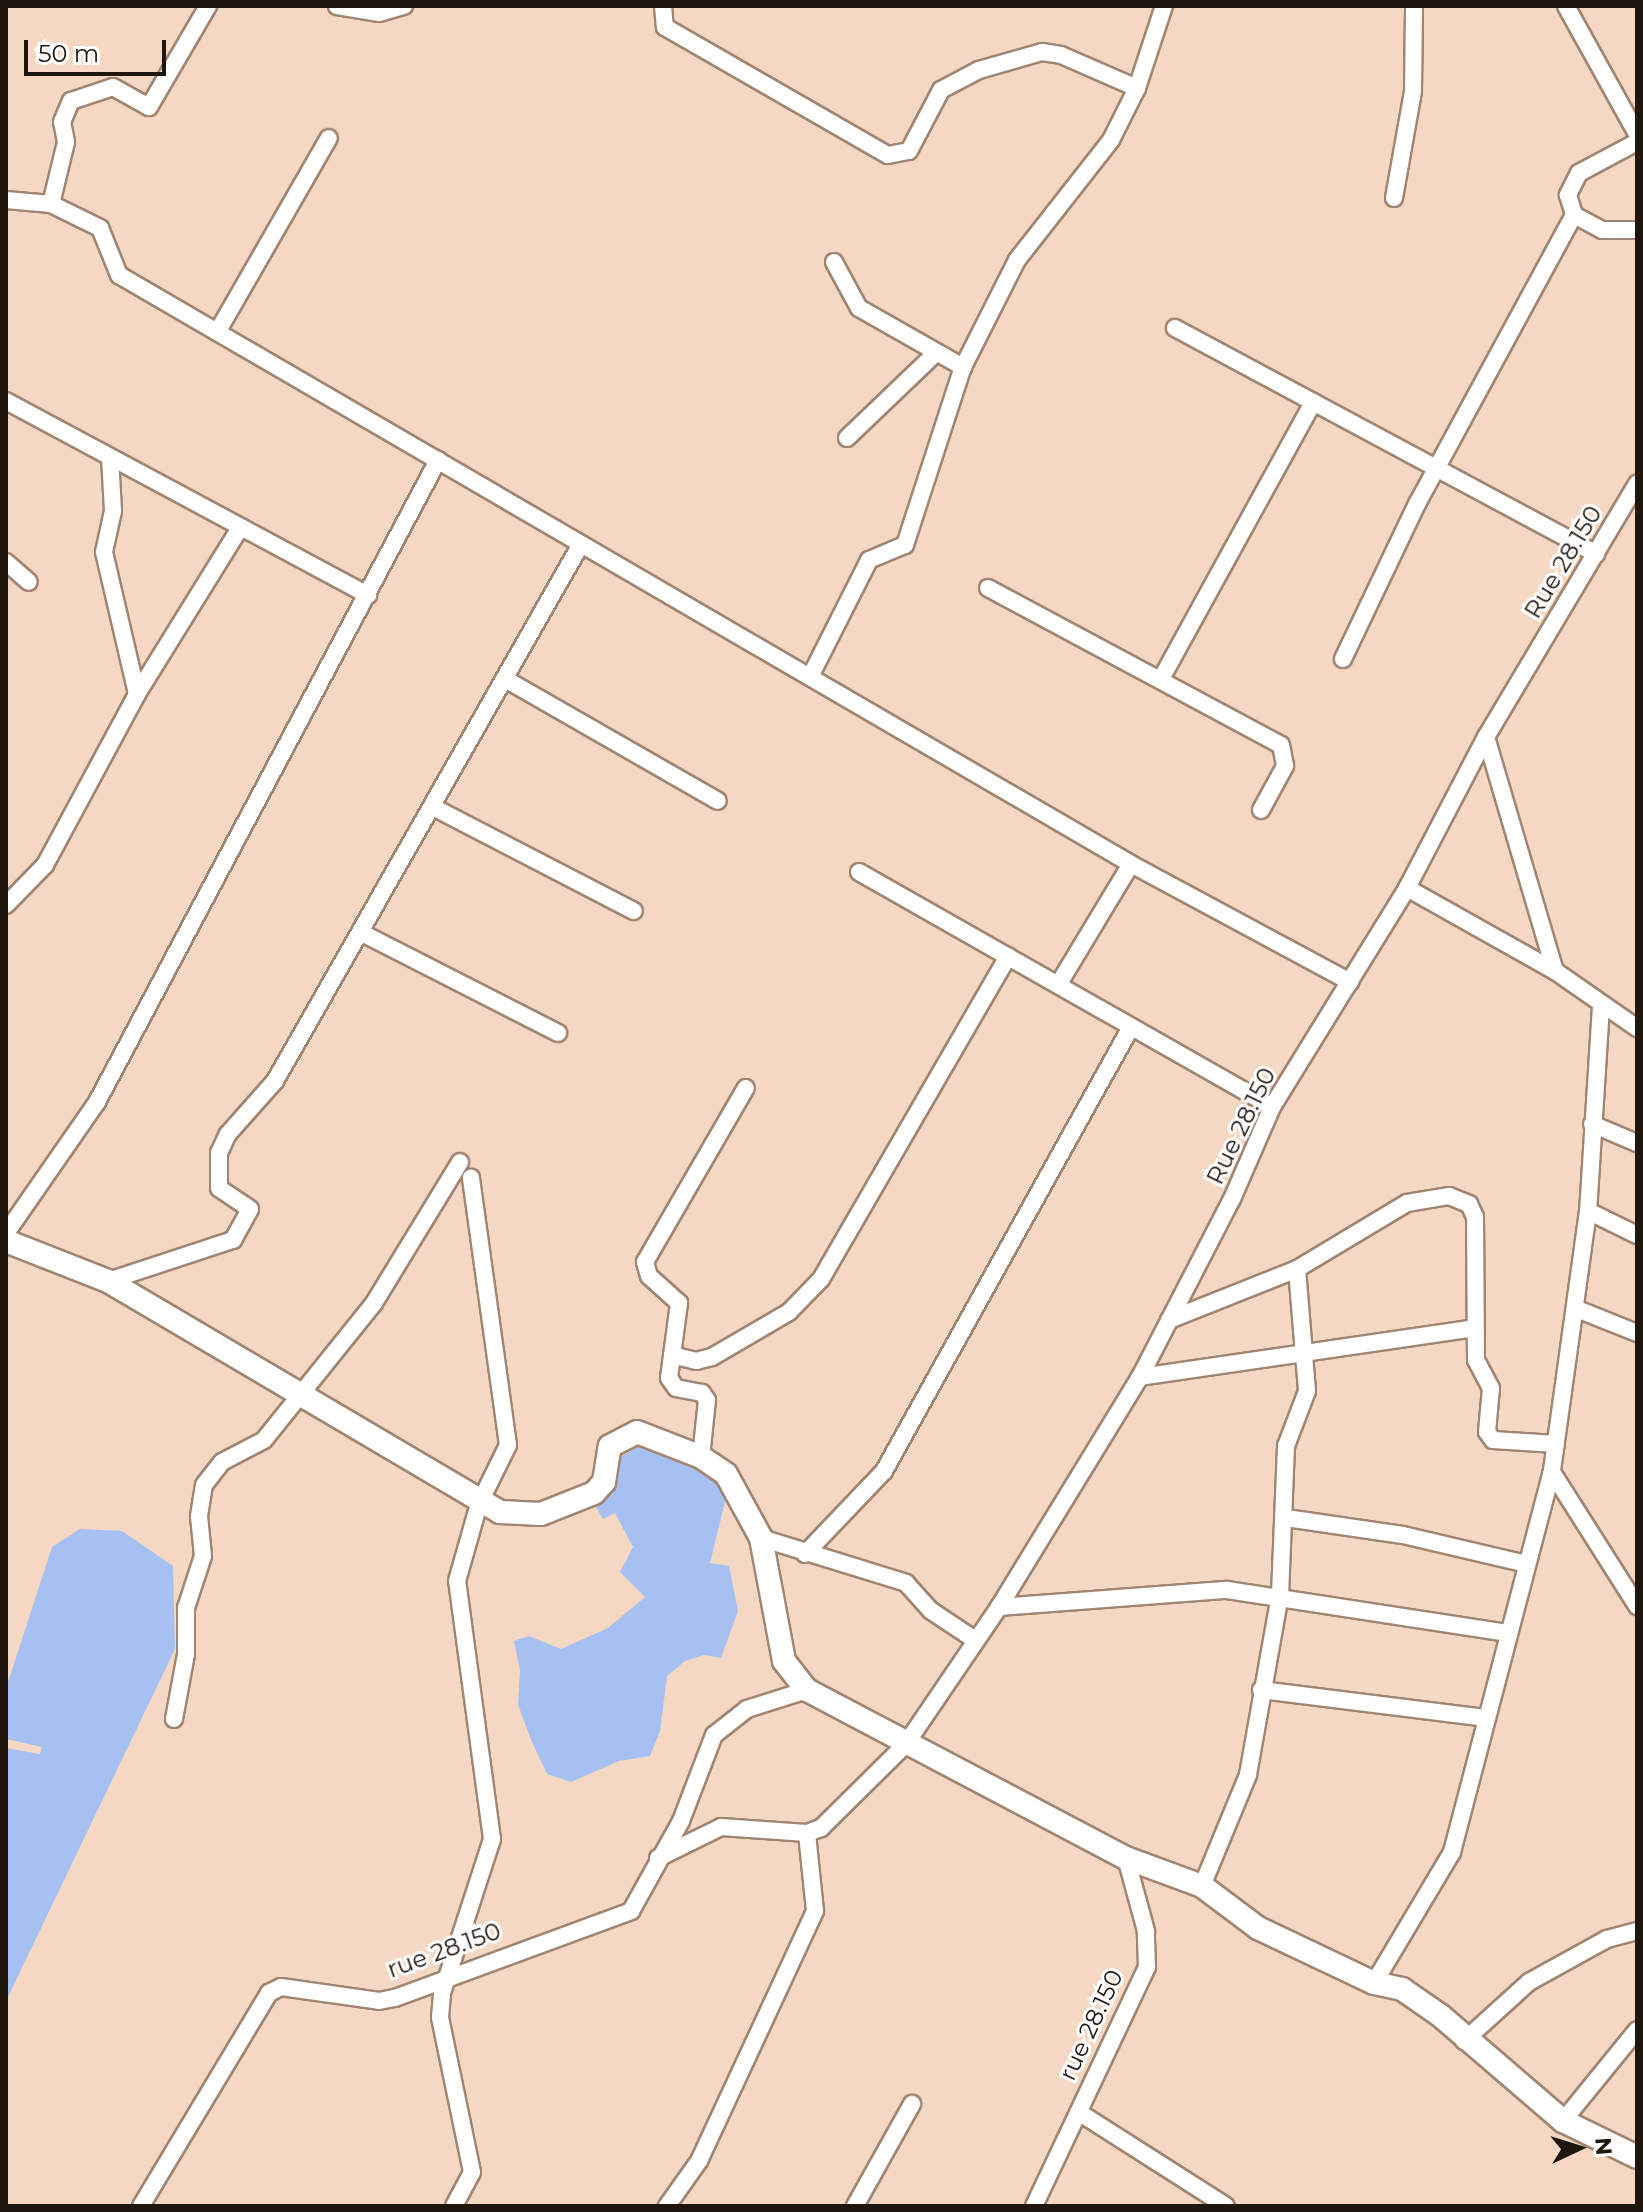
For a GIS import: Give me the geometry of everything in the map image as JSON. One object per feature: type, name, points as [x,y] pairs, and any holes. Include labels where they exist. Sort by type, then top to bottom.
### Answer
[{"type":"street","points":[[51,204],[66,142],[62,122],[71,101],[113,87],[149,107],[208,6]]},
{"type":"street","points":[[337,6],[379,13],[404,6]]},
{"type":"street","points":[[811,675],[869,560],[905,545],[963,367],[1017,260],[1111,140],[1137,88],[1164,6]]},
{"type":"street","points":[[1394,198],[1413,91],[1414,6]]},
{"type":"street","points":[[1566,6],[1635,124]]},
{"type":"street","points":[[657,8],[665,27],[888,155],[909,151],[941,90],[979,70],[1042,52],[1061,55],[1137,88]]},
{"type":"street","points":[[219,329],[329,138]]},
{"type":"street","points":[[1637,142],[1579,173],[1568,195],[1574,215],[1602,230],[1637,230]]},
{"type":"street","points":[[6,200],[51,204],[100,228],[119,275],[219,329],[1131,864],[1350,982]]},
{"type":"street","points":[[1343,659],[1436,468],[1574,215]]},
{"type":"street","points":[[834,262],[859,308],[963,367]]},
{"type":"street","points":[[1175,328],[1596,554]]},
{"type":"street","points":[[847,438],[937,352]]},
{"type":"street","points":[[6,401],[368,595]]},
{"type":"street","points":[[1161,679],[1313,402]]},
{"type":"street","points":[[110,457],[113,511],[104,552],[137,694]]},
{"type":"street","points":[[6,1233],[97,1102],[438,460]]},
{"type":"street","name":"Rue 28.150","points":[[906,1744],[999,1607],[1140,1377],[1272,1107],[1407,888],[1486,737],[1636,490]]},
{"type":"street","points":[[6,905],[45,865],[137,694],[240,528]]},
{"type":"street","points":[[108,1281],[233,1240],[250,1209],[219,1188],[219,1153],[228,1134],[275,1081],[581,544]]},
{"type":"street","points":[[6,562],[29,582]]},
{"type":"street","points":[[988,588],[1281,745],[1285,766],[1261,810]]},
{"type":"street","points":[[505,679],[718,801]]},
{"type":"street","points":[[1486,737],[1555,971]]},
{"type":"street","points":[[433,807],[634,911]]},
{"type":"street","points":[[1058,985],[1131,864]]},
{"type":"street","points":[[859,872],[1272,1107]]},
{"type":"street","points":[[1407,888],[1555,971],[1601,1006],[1637,1028]]},
{"type":"street","points":[[362,933],[558,1033]]},
{"type":"street","points":[[672,1355],[696,1361],[712,1357],[789,1312],[821,1279],[1008,956]]},
{"type":"street","points":[[1374,1983],[1452,1852],[1552,1472],[1577,1309],[1588,1211],[1601,1006]]},
{"type":"street","points":[[805,1554],[884,1471],[1131,1027]]},
{"type":"street","points":[[701,1457],[707,1400],[702,1393],[676,1388],[669,1378],[679,1303],[649,1276],[645,1262],[746,1088]]},
{"type":"street","points":[[1592,1124],[1637,1143]]},
{"type":"street","points":[[174,1719],[186,1654],[186,1608],[203,1556],[199,1516],[204,1485],[222,1462],[264,1440],[297,1395],[374,1303],[460,1162]]},
{"type":"street","points":[[454,2206],[472,2172],[440,2017],[447,1975],[492,1839],[457,1581],[479,1504],[508,1445],[471,1178]]},
{"type":"street","points":[[1169,1320],[1297,1269],[1392,1209],[1449,1196],[1469,1204],[1475,1217],[1476,1360],[1491,1388],[1489,1436],[1556,1444]]},
{"type":"street","points":[[1588,1211],[1637,1235]]},
{"type":"street","points":[[6,1241],[108,1281],[479,1504],[527,1516],[594,1493],[604,1482],[610,1446],[637,1432],[701,1457],[726,1474],[761,1538],[784,1661],[807,1690],[1126,1858],[1202,1886],[1258,1928],[1374,1983],[1402,1989],[1441,2016],[1464,2041],[1563,2121],[1637,2157]]},
{"type":"street","points":[[1202,1886],[1248,1775],[1280,1595],[1286,1518],[1286,1446],[1305,1397],[1306,1349],[1297,1269]]},
{"type":"street","points":[[1577,1309],[1637,1333]]},
{"type":"street","points":[[1140,1377],[1306,1349],[1475,1328]]},
{"type":"street","points":[[1552,1472],[1637,1606]]},
{"type":"street","points":[[1286,1518],[1403,1535],[1527,1564]]},
{"type":"street","points":[[761,1538],[906,1583],[930,1610],[975,1640]]},
{"type":"street","points":[[999,1607],[1145,1592],[1280,1595],[1509,1633]]},
{"type":"street","name":"rue 28.150","points":[[141,2206],[269,1993],[281,1987],[379,2001],[631,1911],[681,1821],[714,1735],[747,1709],[807,1690]]},
{"type":"street","points":[[1261,1690],[1485,1718]]},
{"type":"street","points":[[658,1858],[721,1827],[807,1833],[821,1828],[906,1744]]},
{"type":"street","points":[[667,2206],[699,2161],[815,1911],[807,1833]]},
{"type":"street","name":"rue 28.150","points":[[1034,2206],[1147,1967],[1146,1931],[1126,1858]]},
{"type":"street","points":[[1464,2041],[1529,1982],[1607,1939],[1637,1931]]},
{"type":"street","points":[[1563,2121],[1637,2030]]},
{"type":"street","points":[[855,2206],[912,2104]]},
{"type":"street","points":[[1080,2113],[1226,2206]]},
{"type":"water","points":[[650,1440],[728,1490],[710,1563],[729,1566],[738,1611],[721,1658],[704,1655],[685,1661],[667,1676],[660,1731],[650,1756],[619,1761],[571,1782],[547,1774],[532,1742],[518,1705],[520,1670],[514,1641],[529,1636],[561,1649],[608,1628],[645,1597],[620,1572],[633,1547],[615,1513],[603,1519],[596,1507],[618,1478],[617,1459]]},
{"type":"water","points":[[80,1529],[122,1531],[173,1566],[175,1649],[6,2001],[6,1748],[40,1754],[42,1747],[6,1739],[6,1688],[52,1547]]}]
